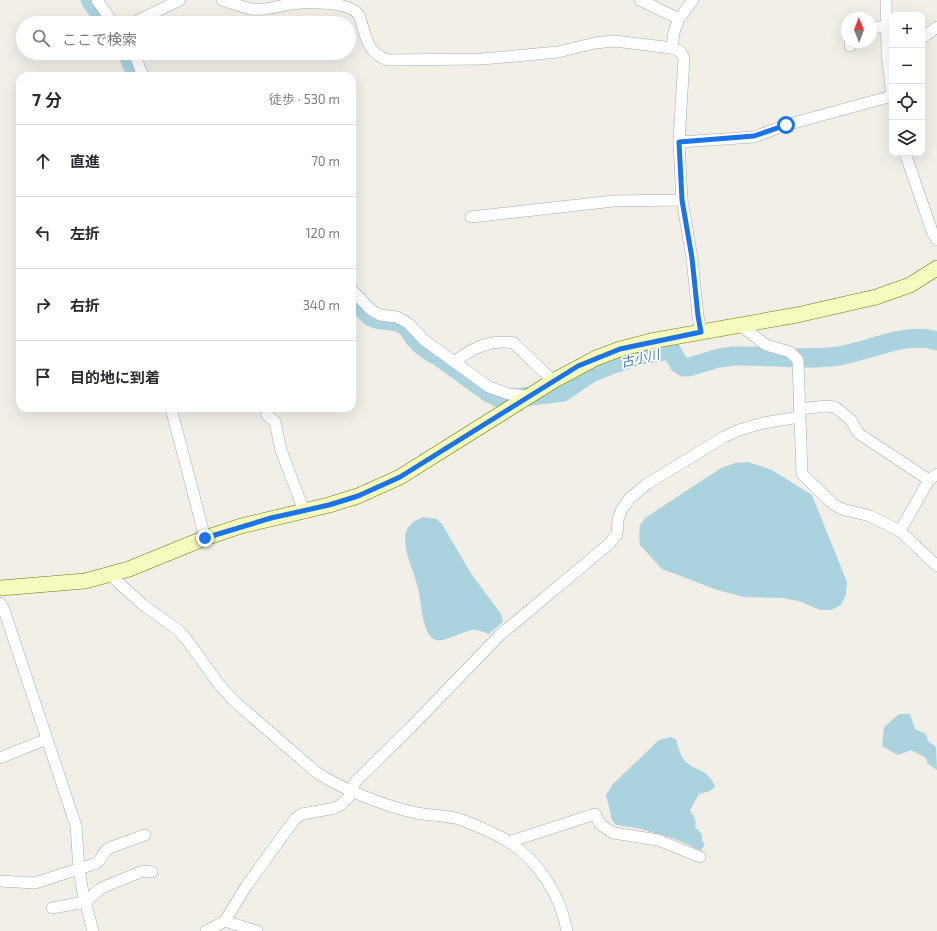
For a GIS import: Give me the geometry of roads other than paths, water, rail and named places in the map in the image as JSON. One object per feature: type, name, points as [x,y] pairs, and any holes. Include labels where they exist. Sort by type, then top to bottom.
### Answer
[{"type":"street","points":[[97,0],[108,16]]},
{"type":"street","points":[[147,16],[180,0]]},
{"type":"street","points":[[222,0],[252,9],[274,8],[290,4],[323,3],[356,5],[372,50],[378,56],[388,60],[482,59],[558,52],[595,43],[615,41],[672,48],[680,51],[684,58],[679,142],[682,200],[692,258],[701,332]]},
{"type":"street","points":[[640,0],[678,19]]},
{"type":"street","points":[[672,48],[674,32],[678,19],[693,0]]},
{"type":"street","points":[[886,0],[886,26],[889,48]]},
{"type":"street","points":[[877,27],[886,26]]},
{"type":"street","points":[[925,36],[937,27]]},
{"type":"street","points":[[137,60],[141,72]]},
{"type":"street","points":[[679,142],[754,136],[786,125],[889,97]]},
{"type":"street","points":[[906,156],[932,230],[937,240]]},
{"type":"street","points":[[471,217],[614,201],[682,200]]},
{"type":"street","points":[[0,588],[86,581],[110,574],[205,538],[271,518],[304,511],[358,496],[400,477],[553,380],[584,363],[620,349],[701,332],[798,315],[876,297],[910,285],[937,268]]},
{"type":"street","points":[[356,294],[371,310],[380,315],[397,317],[408,322],[424,340],[490,387],[509,394],[529,396]]},
{"type":"street","points":[[740,325],[766,344],[790,352],[798,360],[802,474],[833,504],[842,509],[870,516],[900,531],[937,566]]},
{"type":"street","points":[[454,362],[469,350],[479,346],[496,342],[514,343],[553,380]]},
{"type":"street","points":[[206,931],[225,921],[247,885],[295,819],[310,812],[335,808],[342,804],[352,790],[356,781],[411,727],[500,635],[609,544],[617,534],[618,519],[622,509],[630,498],[647,484],[729,435],[763,422],[826,406],[835,407],[851,420],[858,433],[933,477],[900,531]]},
{"type":"street","points":[[172,412],[205,538]]},
{"type":"street","points":[[267,412],[267,415],[275,422],[281,450],[304,511]]},
{"type":"street","points":[[110,574],[142,604],[178,630],[218,683],[269,732],[316,772],[352,790],[417,813],[460,819],[509,842],[538,869],[550,886],[558,900],[567,931]]},
{"type":"street","points":[[0,603],[4,610],[76,826],[79,869],[85,902],[93,931]]},
{"type":"street","points":[[0,758],[47,739]]},
{"type":"street","points":[[509,842],[595,814],[600,824],[613,832],[658,840],[700,857]]},
{"type":"street","points":[[0,881],[35,883],[97,863],[105,850],[145,835]]},
{"type":"street","points":[[52,908],[85,902],[101,888],[143,871],[152,872]]},
{"type":"street","points":[[225,921],[256,931]]},
{"type":"water","points":[[748,462],[772,470],[812,495],[847,582],[846,594],[841,605],[831,610],[820,610],[799,601],[782,598],[744,597],[717,590],[662,569],[640,545],[640,525],[645,518],[721,468],[735,463]]},
{"type":"water","points":[[423,517],[437,519],[442,524],[472,575],[501,614],[503,622],[489,634],[472,630],[446,639],[436,640],[428,634],[424,622],[417,583],[405,545],[406,531],[416,520]]},
{"type":"water","points":[[899,714],[910,714],[915,729],[926,734],[928,741],[936,747],[937,770],[928,764],[926,758],[911,750],[898,755],[882,746],[884,727]]},
{"type":"water","points":[[671,737],[676,739],[678,748],[684,760],[706,774],[715,787],[710,791],[699,794],[690,810],[694,816],[696,824],[695,827],[702,834],[702,841],[705,844],[701,851],[678,840],[637,828],[616,825],[612,820],[606,795],[613,784],[659,740]]},
{"type":"waterway","name":"古小川","points":[[90,0],[102,16]]},
{"type":"waterway","name":"古小川","points":[[130,60],[135,72]]},
{"type":"waterway","name":"古小川","points":[[356,300],[373,318],[404,325],[425,349],[438,356],[489,393],[502,399],[563,392],[591,373],[611,365],[637,356],[671,350],[679,364],[684,367],[689,367],[719,358],[734,356],[812,358],[850,354],[888,343],[913,338],[937,341]]}]
